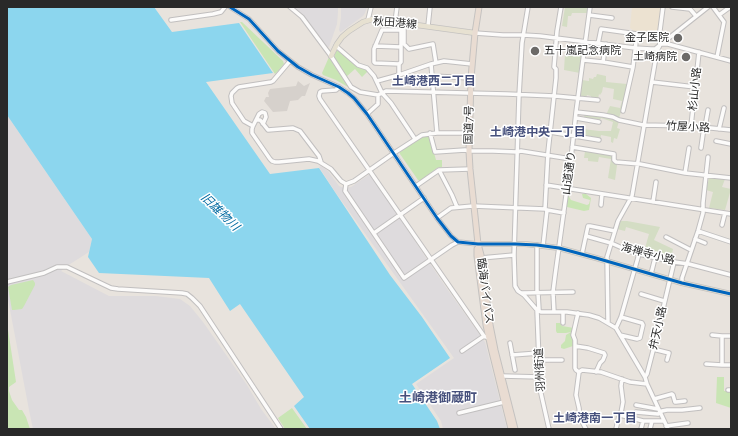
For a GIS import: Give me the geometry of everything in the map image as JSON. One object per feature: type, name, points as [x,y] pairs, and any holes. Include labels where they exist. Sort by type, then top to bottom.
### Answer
[{"type":"highway","name":"国道7号","points":[[478,244],[470,169],[469,133],[470,78],[479,7]]},
{"type":"highway","name":"臨海バイパス","points":[[478,244],[481,258],[489,338],[502,376],[516,429]]},
{"type":"highway","name":"臨海バイパス","points":[[478,244],[477,256],[486,325],[511,429]]},
{"type":"main road","name":"秋田港線","points":[[331,56],[336,46],[346,33],[363,22],[372,19],[475,33]]},
{"type":"main road","points":[[478,244],[540,245],[559,248],[670,280],[731,294]]},
{"type":"street","points":[[171,20],[213,14],[221,12],[225,7]]},
{"type":"street","points":[[230,7],[249,19],[278,51],[298,67],[339,87],[354,98],[394,153],[437,218],[451,236],[458,242]]},
{"type":"street","points":[[290,7],[302,17],[331,56],[350,87],[360,92],[380,94],[386,91],[470,93],[555,96],[598,100]]},
{"type":"street","points":[[368,20],[371,7]]},
{"type":"street","points":[[395,22],[397,7]]},
{"type":"street","points":[[428,26],[430,7]]},
{"type":"street","points":[[528,7],[523,35],[519,95],[514,255],[515,286],[518,291],[541,312],[563,312],[589,315],[608,322],[616,328],[645,377],[667,427],[688,423]]},
{"type":"street","name":"羽州街道","points":[[549,429],[540,389],[538,293],[540,245],[546,210],[548,155],[555,96],[556,69],[554,67],[556,38],[561,7]]},
{"type":"street","name":"山道通り","points":[[554,312],[553,292],[590,7]]},
{"type":"street","points":[[608,322],[607,257],[618,221],[632,196],[657,50],[660,45],[663,7]]},
{"type":"street","points":[[672,7],[691,8],[696,16]]},
{"type":"street","points":[[475,33],[523,35],[655,49],[708,7]]},
{"type":"street","points":[[713,7],[724,22],[717,57]]},
{"type":"street","points":[[720,15],[730,7]]},
{"type":"street","points":[[589,15],[612,18]]},
{"type":"street","points":[[399,75],[399,64],[401,62],[401,30],[403,23]]},
{"type":"street","points":[[403,23],[404,44],[409,49],[433,44],[436,63]]},
{"type":"street","points":[[598,44],[601,28],[637,34],[633,67],[623,111]]},
{"type":"street","points":[[399,64],[375,63],[374,49],[382,30],[401,30]]},
{"type":"street","points":[[603,62],[606,44]]},
{"type":"street","points":[[660,45],[668,44],[731,61]]},
{"type":"street","points":[[336,46],[358,65],[367,68],[377,80],[380,94],[378,104],[367,114]]},
{"type":"street","points":[[375,46],[401,47]]},
{"type":"street","name":"杉山小路","points":[[691,126],[699,52]]},
{"type":"street","points":[[583,60],[633,67]]},
{"type":"street","points":[[253,126],[244,121],[232,103],[232,93],[239,87],[273,81],[290,61]]},
{"type":"street","points":[[377,80],[444,61],[472,64]]},
{"type":"street","points":[[431,64],[437,133]]},
{"type":"street","points":[[432,76],[470,78]]},
{"type":"street","points":[[652,82],[695,87]]},
{"type":"street","points":[[339,87],[336,90],[320,92],[320,99],[431,260],[489,338],[462,351]]},
{"type":"street","points":[[380,94],[391,104],[415,139]]},
{"type":"street","points":[[719,129],[724,108]]},
{"type":"street","points":[[700,148],[708,110]]},
{"type":"street","name":"竹屋小路","points":[[576,112],[603,115],[644,125],[691,126],[731,130]]},
{"type":"street","points":[[263,124],[266,117],[264,113],[261,113],[253,126],[252,133],[272,161],[279,162],[309,159],[321,162],[331,169],[341,181],[346,184],[354,182],[422,135],[430,133],[469,133]]},
{"type":"street","points":[[576,118],[599,122]]},
{"type":"street","points":[[256,120],[260,120],[268,130],[293,128],[300,131],[319,156],[321,162]]},
{"type":"street","points":[[550,132],[599,140]]},
{"type":"street","points":[[430,133],[436,152],[465,150],[521,151],[571,159]]},
{"type":"street","points":[[716,141],[731,144]]},
{"type":"street","points":[[572,147],[614,154],[614,160],[616,162],[638,164],[706,176],[731,178]]},
{"type":"street","points":[[685,173],[689,148]]},
{"type":"street","points":[[682,283],[682,278],[703,213],[708,157]]},
{"type":"street","points":[[416,186],[438,170],[470,169]]},
{"type":"street","points":[[438,170],[458,207]]},
{"type":"street","points":[[653,202],[656,182]]},
{"type":"street","points":[[346,184],[345,191],[404,278],[458,242],[478,244]]},
{"type":"street","points":[[546,185],[731,214]]},
{"type":"street","points":[[601,204],[602,194]]},
{"type":"street","points":[[374,233],[424,198]]},
{"type":"street","points":[[437,218],[451,208],[473,206],[516,207],[564,213]]},
{"type":"street","points":[[722,225],[725,213]]},
{"type":"street","points":[[582,254],[588,226],[615,231]]},
{"type":"street","points":[[698,231],[731,242]]},
{"type":"street","name":"海禅寺小路","points":[[586,236],[611,243],[639,254],[731,275]]},
{"type":"street","points":[[666,237],[691,250]]},
{"type":"street","points":[[695,239],[706,242]]},
{"type":"street","points":[[616,328],[621,316],[639,254]]},
{"type":"street","points":[[481,258],[514,255]]},
{"type":"street","points":[[651,274],[655,258]]},
{"type":"street","name":"弁天小路","points":[[645,377],[647,374],[674,262]]},
{"type":"street","points":[[7,282],[44,273],[57,267],[67,267],[111,288],[187,294],[200,306],[281,429]]},
{"type":"street","points":[[521,293],[574,292]]},
{"type":"street","points":[[641,294],[664,301]]},
{"type":"street","points":[[563,312],[563,323]]},
{"type":"street","points":[[578,313],[573,335],[575,340],[575,368],[579,372]]},
{"type":"street","points":[[620,335],[637,339],[640,338],[643,325],[642,323],[621,316]]},
{"type":"street","points":[[712,335],[731,336]]},
{"type":"street","points":[[722,336],[722,365]]},
{"type":"street","points":[[510,343],[515,370]]},
{"type":"street","points":[[575,346],[604,353],[605,355],[603,360],[596,372]]},
{"type":"street","points":[[653,349],[669,353],[667,360]]},
{"type":"street","points":[[512,355],[539,353]]},
{"type":"street","points":[[539,360],[562,360]]},
{"type":"street","points":[[706,364],[731,365]]},
{"type":"street","points":[[579,372],[582,370],[601,372],[630,382],[647,384]]},
{"type":"street","points":[[579,372],[576,395],[580,408],[580,418],[586,429]]},
{"type":"street","points":[[502,376],[540,377]]},
{"type":"street","points":[[616,429],[623,402],[621,386],[622,379]]},
{"type":"street","points":[[654,400],[672,394],[675,402],[685,401]]},
{"type":"street","points":[[458,413],[504,402]]},
{"type":"street","points":[[636,405],[659,411],[700,408]]},
{"type":"street","points":[[636,412],[658,414],[659,411]]},
{"type":"street","points":[[620,415],[643,421],[664,421]]},
{"type":"street","points":[[641,429],[643,421]]},
{"type":"street","points":[[650,429],[652,421]]},
{"type":"shaded area","points":[[293,7],[338,7],[337,24],[329,47],[325,46],[303,15]]},
{"type":"shaded area","points":[[341,7],[367,7],[363,16],[340,32]]},
{"type":"shaded area","points":[[632,7],[661,7],[659,35],[634,31],[630,28]]},
{"type":"shaded area","points":[[298,81],[304,86],[310,83],[305,96],[302,96],[298,100],[290,101],[287,111],[273,112],[264,101],[266,97],[269,97],[268,93],[270,89],[296,86]]},
{"type":"shaded area","points":[[7,115],[92,239],[89,252],[61,271],[109,296],[156,296],[180,299],[190,306],[229,359],[261,409],[276,429],[33,429],[7,294]]},
{"type":"shaded area","points":[[321,166],[328,171],[339,186],[344,188],[351,187],[370,174],[445,286],[485,342],[507,429],[443,429],[441,421],[416,384],[454,358],[336,193],[319,167]]},
{"type":"green space","points":[[565,7],[589,7],[588,13],[572,13],[571,16],[568,16],[567,27],[562,26]]},
{"type":"green space","points":[[240,22],[242,22],[283,61],[284,64],[275,74]]},
{"type":"green space","points":[[571,45],[583,47],[580,73],[564,70],[565,54],[567,49],[570,49]]},
{"type":"green space","points":[[336,51],[341,51],[368,71],[362,77],[355,69],[346,77],[334,58]]},
{"type":"green space","points":[[329,57],[348,87],[323,75],[322,73]]},
{"type":"green space","points":[[597,74],[606,76],[606,82],[627,84],[625,100],[619,118],[606,115],[610,106],[620,108],[622,101],[613,99],[614,89],[603,87],[598,99],[591,98],[591,96],[587,95],[586,98],[581,97],[580,95],[582,80],[589,81],[589,78],[593,79]]},
{"type":"green space","points":[[585,114],[602,116],[619,121],[617,128],[620,129],[617,139],[614,138],[613,143],[611,142],[611,137],[601,135],[600,139],[575,135],[575,128],[611,131],[613,122],[601,118],[600,120],[584,117]]},
{"type":"green space","points":[[429,135],[436,160],[442,160],[442,167],[437,168],[420,181],[400,152],[416,140]]},
{"type":"green space","points":[[585,151],[612,155],[617,165],[615,180],[608,178],[611,159],[599,157],[598,162],[588,161],[588,158],[584,158]]},
{"type":"green space","points":[[709,178],[725,179],[722,187],[731,189],[725,210],[709,208],[713,192],[706,190]]},
{"type":"green space","points":[[582,194],[586,194],[591,198],[589,210],[584,211],[567,207],[568,195],[571,200],[587,205],[589,204],[590,200],[583,198]]},
{"type":"green space","points":[[619,221],[660,227],[654,240],[673,249],[672,254],[669,253],[668,255],[645,248],[649,234],[626,227],[625,231],[617,229]]},
{"type":"green space","points":[[33,280],[35,285],[22,309],[12,310],[8,287]]},
{"type":"green space","points":[[7,323],[16,382],[9,387],[9,391],[12,400],[19,410],[22,410],[26,417],[30,429],[7,429]]},
{"type":"green space","points":[[556,323],[560,323],[562,326],[574,328],[572,331],[574,341],[573,346],[564,349],[561,348],[561,345],[565,341],[566,335],[571,332],[557,333]]},
{"type":"green space","points":[[717,377],[724,377],[724,391],[731,391],[731,408],[716,403]]},
{"type":"green space","points":[[292,408],[307,429],[285,429],[278,418]]},
{"type":"water","name":"旧雄物川","points":[[7,7],[154,7],[172,32],[239,23],[273,73],[206,82],[270,174],[319,168],[390,275],[422,317],[450,358],[412,384],[437,421],[440,429],[310,429],[294,406],[304,397],[240,304],[230,311],[209,278],[99,273],[88,257],[92,239],[7,115]]},
{"type":"transit line","points":[[230,7],[249,19],[278,51],[298,67],[339,87],[354,98],[367,114],[437,218],[451,236],[458,242],[478,244],[537,245],[559,248],[682,283],[731,294]]},
{"type":"place","name":"金子医院","points":[[678,38]]},
{"type":"place","name":"五十嵐記念病院","points":[[535,51]]},
{"type":"place","name":"土崎病院","points":[[686,57]]},
{"type":"district","name":"土崎港西二丁目","points":[[434,81]]},
{"type":"district","name":"土崎港中央一丁目","points":[[538,132]]},
{"type":"district","name":"土崎港御蔵町","points":[[438,398]]},
{"type":"district","name":"土崎港南一丁目","points":[[595,418]]}]
